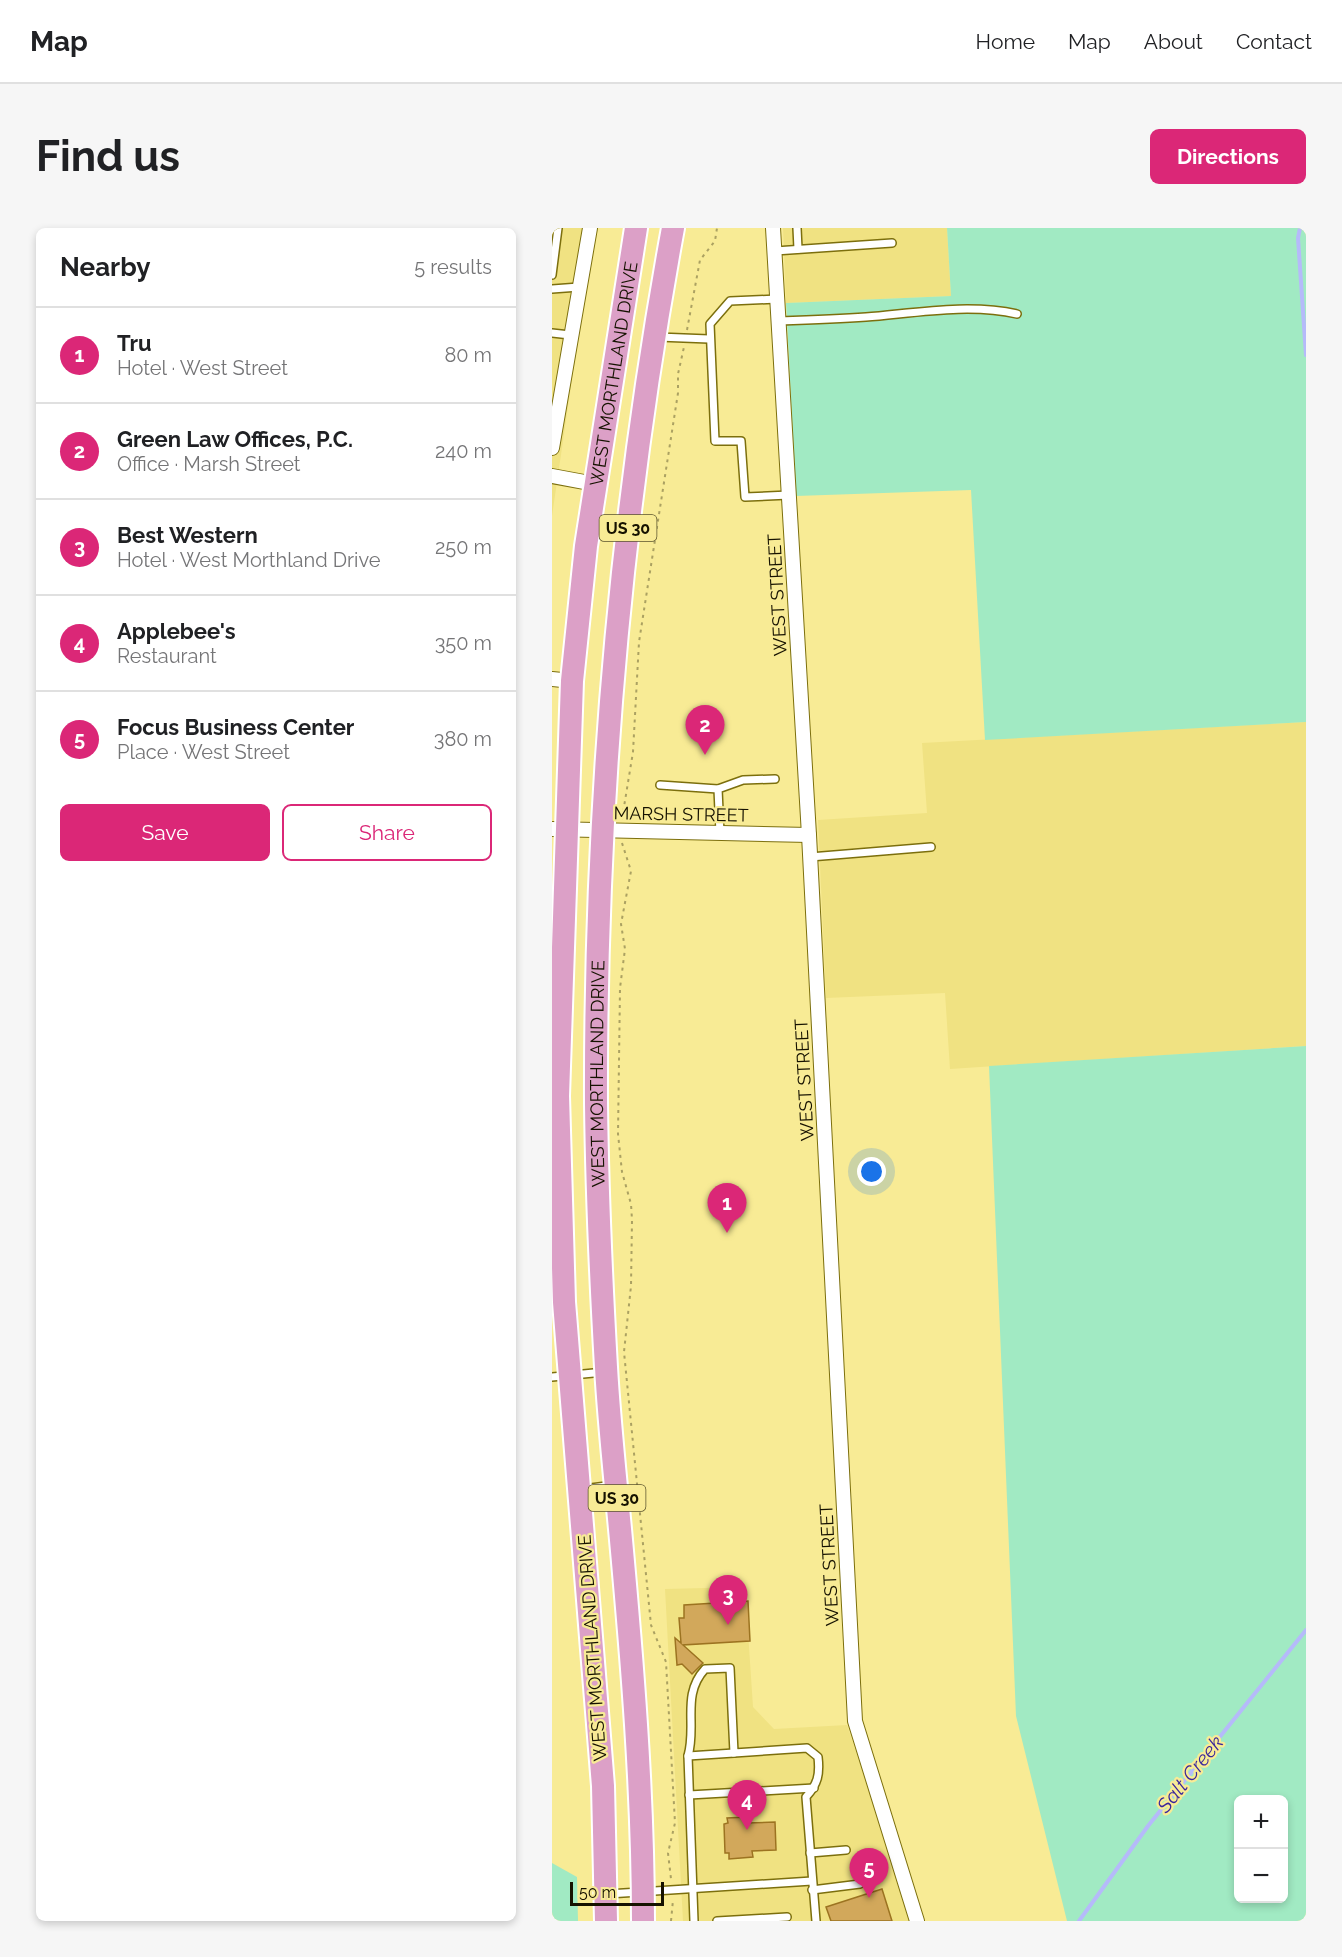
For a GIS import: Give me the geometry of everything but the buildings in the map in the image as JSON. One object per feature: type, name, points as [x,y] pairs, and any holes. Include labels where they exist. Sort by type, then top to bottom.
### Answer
[{"type":"highway","name":"WEST MORTHLAND DRIVE","points":[[606,1921],[603,1786],[580,1489],[561,1376],[564,1302],[556,1006],[559,829],[562,680],[636,228]]},
{"type":"highway","name":"WEST MORTHLAND DRIVE","points":[[643,1921],[633,1675],[606,1371],[596,1104],[612,830],[609,720],[644,398],[673,228]]},
{"type":"street","points":[[552,448],[555,406],[590,228]]},
{"type":"street","name":"WEST STREET","points":[[773,228],[809,835],[855,1721],[917,1921]]},
{"type":"street","points":[[552,476],[595,484]]},
{"type":"street","name":"MARSH STREET","points":[[559,829],[809,835]]},
{"type":"lane","points":[[552,275],[558,228]]},
{"type":"lane","points":[[796,228],[798,249]]},
{"type":"lane","points":[[775,251],[892,243]]},
{"type":"lane","points":[[552,289],[579,287]]},
{"type":"lane","points":[[777,299],[730,301],[710,324],[715,441],[741,441],[745,497],[789,495]]},
{"type":"lane","points":[[779,321],[922,311],[999,310],[1017,314]]},
{"type":"lane","points":[[552,333],[570,335]]},
{"type":"lane","points":[[654,336],[709,339]]},
{"type":"lane","points":[[660,785],[718,789],[743,780],[775,779]]},
{"type":"lane","points":[[718,789],[720,833]]},
{"type":"lane","points":[[810,857],[931,847]]},
{"type":"lane","points":[[561,1376],[606,1371]]},
{"type":"lane","points":[[580,1489],[616,1484]]},
{"type":"lane","points":[[694,1921],[688,1756],[693,1739],[691,1696],[694,1681],[705,1670],[730,1668],[734,1753]]},
{"type":"lane","points":[[688,1756],[807,1748],[818,1757],[820,1774],[814,1788],[806,1797],[816,1921]]},
{"type":"lane","points":[[689,1795],[814,1788]]},
{"type":"lane","points":[[810,1853],[846,1850]]},
{"type":"lane","points":[[606,1894],[812,1881]]},
{"type":"lane","points":[[812,1890],[860,1884]]},
{"type":"lane","points":[[717,1921],[787,1917]]},
{"type":"path","points":[[671,1921],[672,1890],[668,1853],[675,1823],[666,1662],[651,1624],[624,1352],[631,1286],[632,1220],[631,1204],[622,1172],[618,1134],[620,994],[625,949],[621,924],[631,871],[612,830],[633,752],[639,642],[678,393],[678,374],[700,260],[715,241],[717,228]]},
{"type":"shaded area","points":[[552,228],[598,228],[581,318],[552,516]]},
{"type":"shaded area","points":[[783,228],[947,228],[951,296],[786,303]]},
{"type":"shaded area","points":[[1306,722],[1306,1046],[950,1069],[945,993],[826,998],[818,820],[927,813],[922,743]]},
{"type":"shaded area","points":[[745,1587],[753,1707],[774,1729],[847,1725],[887,1844],[909,1921],[683,1921],[665,1589]]},
{"type":"green space","points":[[947,228],[1306,228],[1306,722],[985,740],[971,490],[796,496],[786,303],[951,296]]},
{"type":"green space","points":[[1306,1046],[1306,1921],[1067,1921],[1016,1716],[989,1066]]},
{"type":"green space","points":[[552,1863],[577,1877],[578,1921],[552,1921]]},
{"type":"waterway","points":[[1300,228],[1298,238],[1306,355]]},
{"type":"waterway","name":"Salt Creek","points":[[1079,1921],[1148,1826],[1306,1630]]},
{"type":"place","name":"Green Law Offices, P.C.","points":[[705,755]]},
{"type":"place","name":"Tru","points":[[727,1233]]},
{"type":"place","name":"Best Western","points":[[728,1625]]},
{"type":"place","name":"Applebee's","points":[[747,1830]]},
{"type":"place","name":"Focus Business Center","points":[[869,1898]]}]
